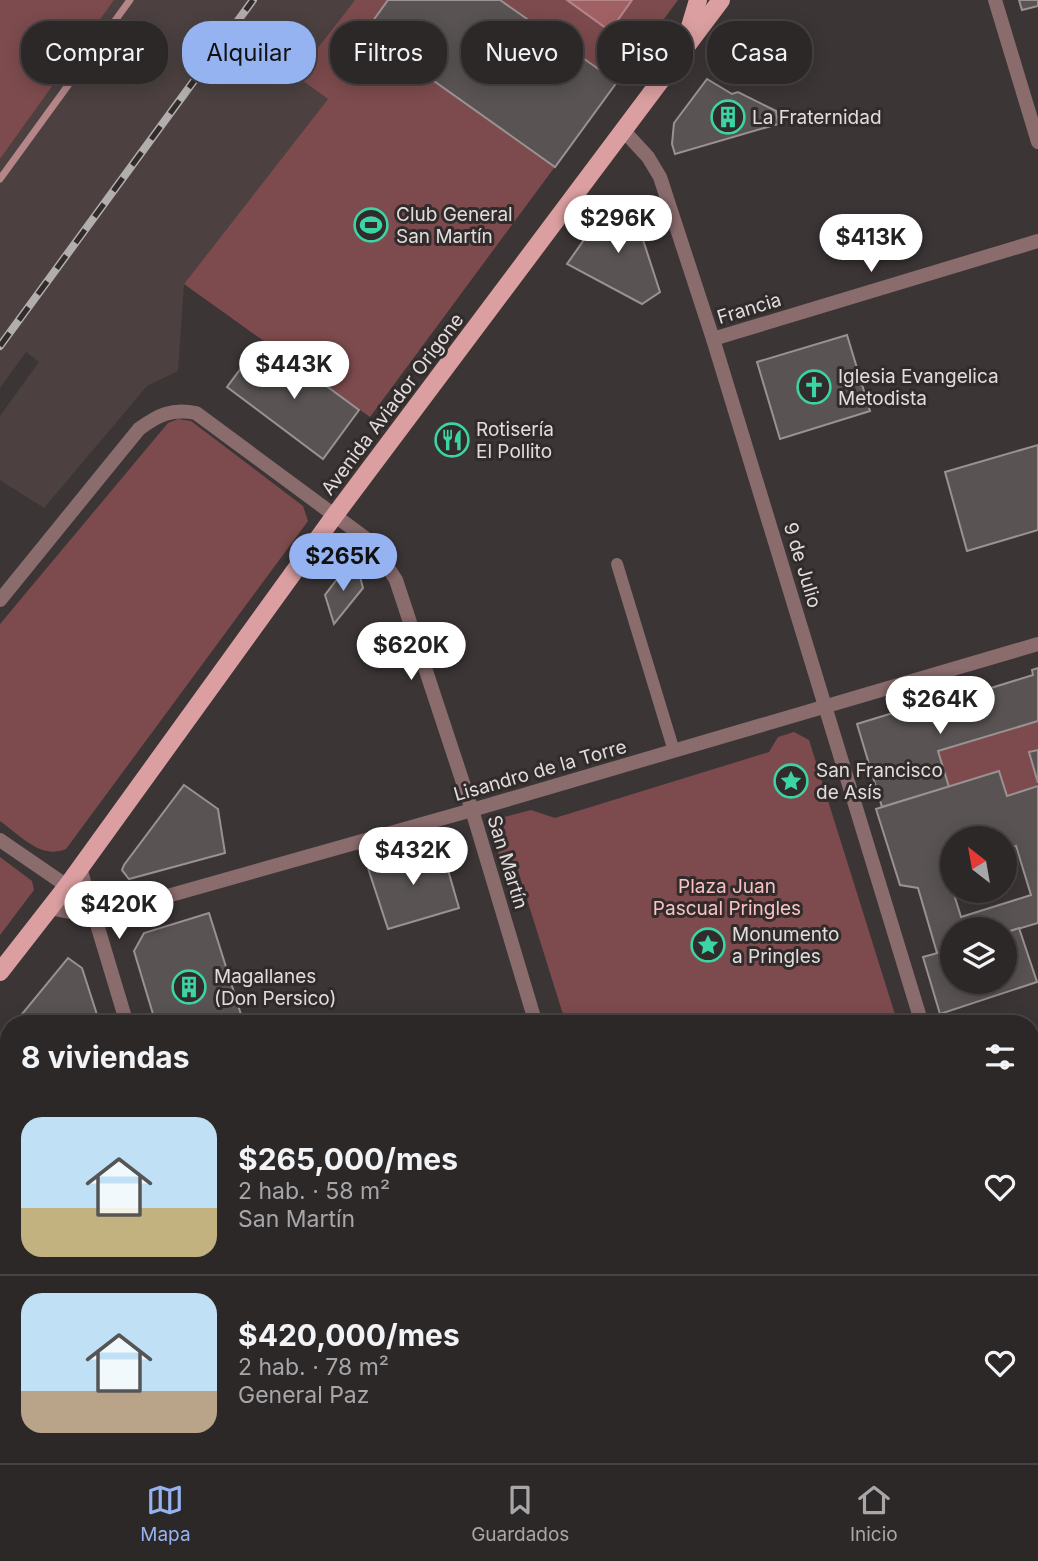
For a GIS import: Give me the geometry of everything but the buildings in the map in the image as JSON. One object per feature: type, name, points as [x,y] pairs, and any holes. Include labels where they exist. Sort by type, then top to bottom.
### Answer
[{"type":"main road","points":[[692,21],[698,0]]},
{"type":"main road","name":"Avenida Aviador Origone","points":[[693,37],[721,0]]},
{"type":"main road","name":"Avenida Aviador Origone","points":[[0,972],[67,887],[335,515],[658,84]]},
{"type":"street","points":[[995,0],[1038,142]]},
{"type":"street","name":"9 de Julio","points":[[623,130],[648,157],[660,177],[713,339],[919,1015]]},
{"type":"street","name":"Francia","points":[[713,339],[1038,242]]},
{"type":"street","name":"San Martín","points":[[0,600],[139,429],[156,416],[179,410],[196,413],[372,543],[396,580],[472,810],[533,1015]]},
{"type":"street","name":"Lisandro de la Torre","points":[[50,908],[93,917],[472,810],[1038,644]]},
{"type":"street","points":[[0,840],[67,887]]},
{"type":"street","points":[[80,868],[124,1015]]},
{"type":"lane","points":[[617,564],[674,751]]},
{"type":"shaded area","points":[[114,0],[355,0],[339,21],[330,21],[330,32],[316,50],[316,21],[182,21],[182,84],[307,84],[328,99],[184,284],[178,371],[147,386],[44,508],[0,480],[0,416],[39,362],[26,352],[0,388],[0,159],[54,84],[168,84],[168,21],[99,21]]},
{"type":"shaded area","points":[[567,0],[632,0],[617,21],[597,22]]},
{"type":"green space","points":[[0,0],[114,0],[99,21],[21,21],[21,84],[54,84],[0,159]]},
{"type":"green space","name":"Club General San Martín","points":[[355,0],[678,0],[662,21],[597,21],[597,84],[616,84],[370,417],[184,284],[328,99],[307,84],[316,84],[316,50],[330,32],[330,84],[447,84],[447,21],[339,21]]},
{"type":"green space","points":[[178,419],[191,421],[303,506],[308,521],[66,849],[57,852],[39,849],[0,821],[0,624],[168,423]]},
{"type":"green space","points":[[1038,721],[1038,750],[1029,753],[1038,786],[1007,796],[999,771],[949,787],[938,751]]},
{"type":"green space","name":"Plaza Juan Pascual Pringles","points":[[794,732],[809,740],[895,1015],[563,1015],[516,864],[500,859],[492,830],[500,818],[531,810],[555,818],[769,752],[778,737]]},
{"type":"green space","points":[[0,857],[32,881],[34,890],[0,935]]},
{"type":"waterway","points":[[0,179],[130,0]]},
{"type":"railway","points":[[0,346],[253,0]]},
{"type":"place","name":"La Fraternidad","points":[[728,117]]},
{"type":"place","name":"Club General San Martín","points":[[371,225]]},
{"type":"place","name":"Iglesia Evangelica Metodista","points":[[814,387]]},
{"type":"place","name":"Rotisería El Pollito","points":[[452,440]]},
{"type":"place","name":"San Francisco de Asís","points":[[791,781]]},
{"type":"place","name":"Monumento a Pringles","points":[[708,945]]},
{"type":"place","name":"Magallanes (Don Persico)","points":[[189,987]]}]
